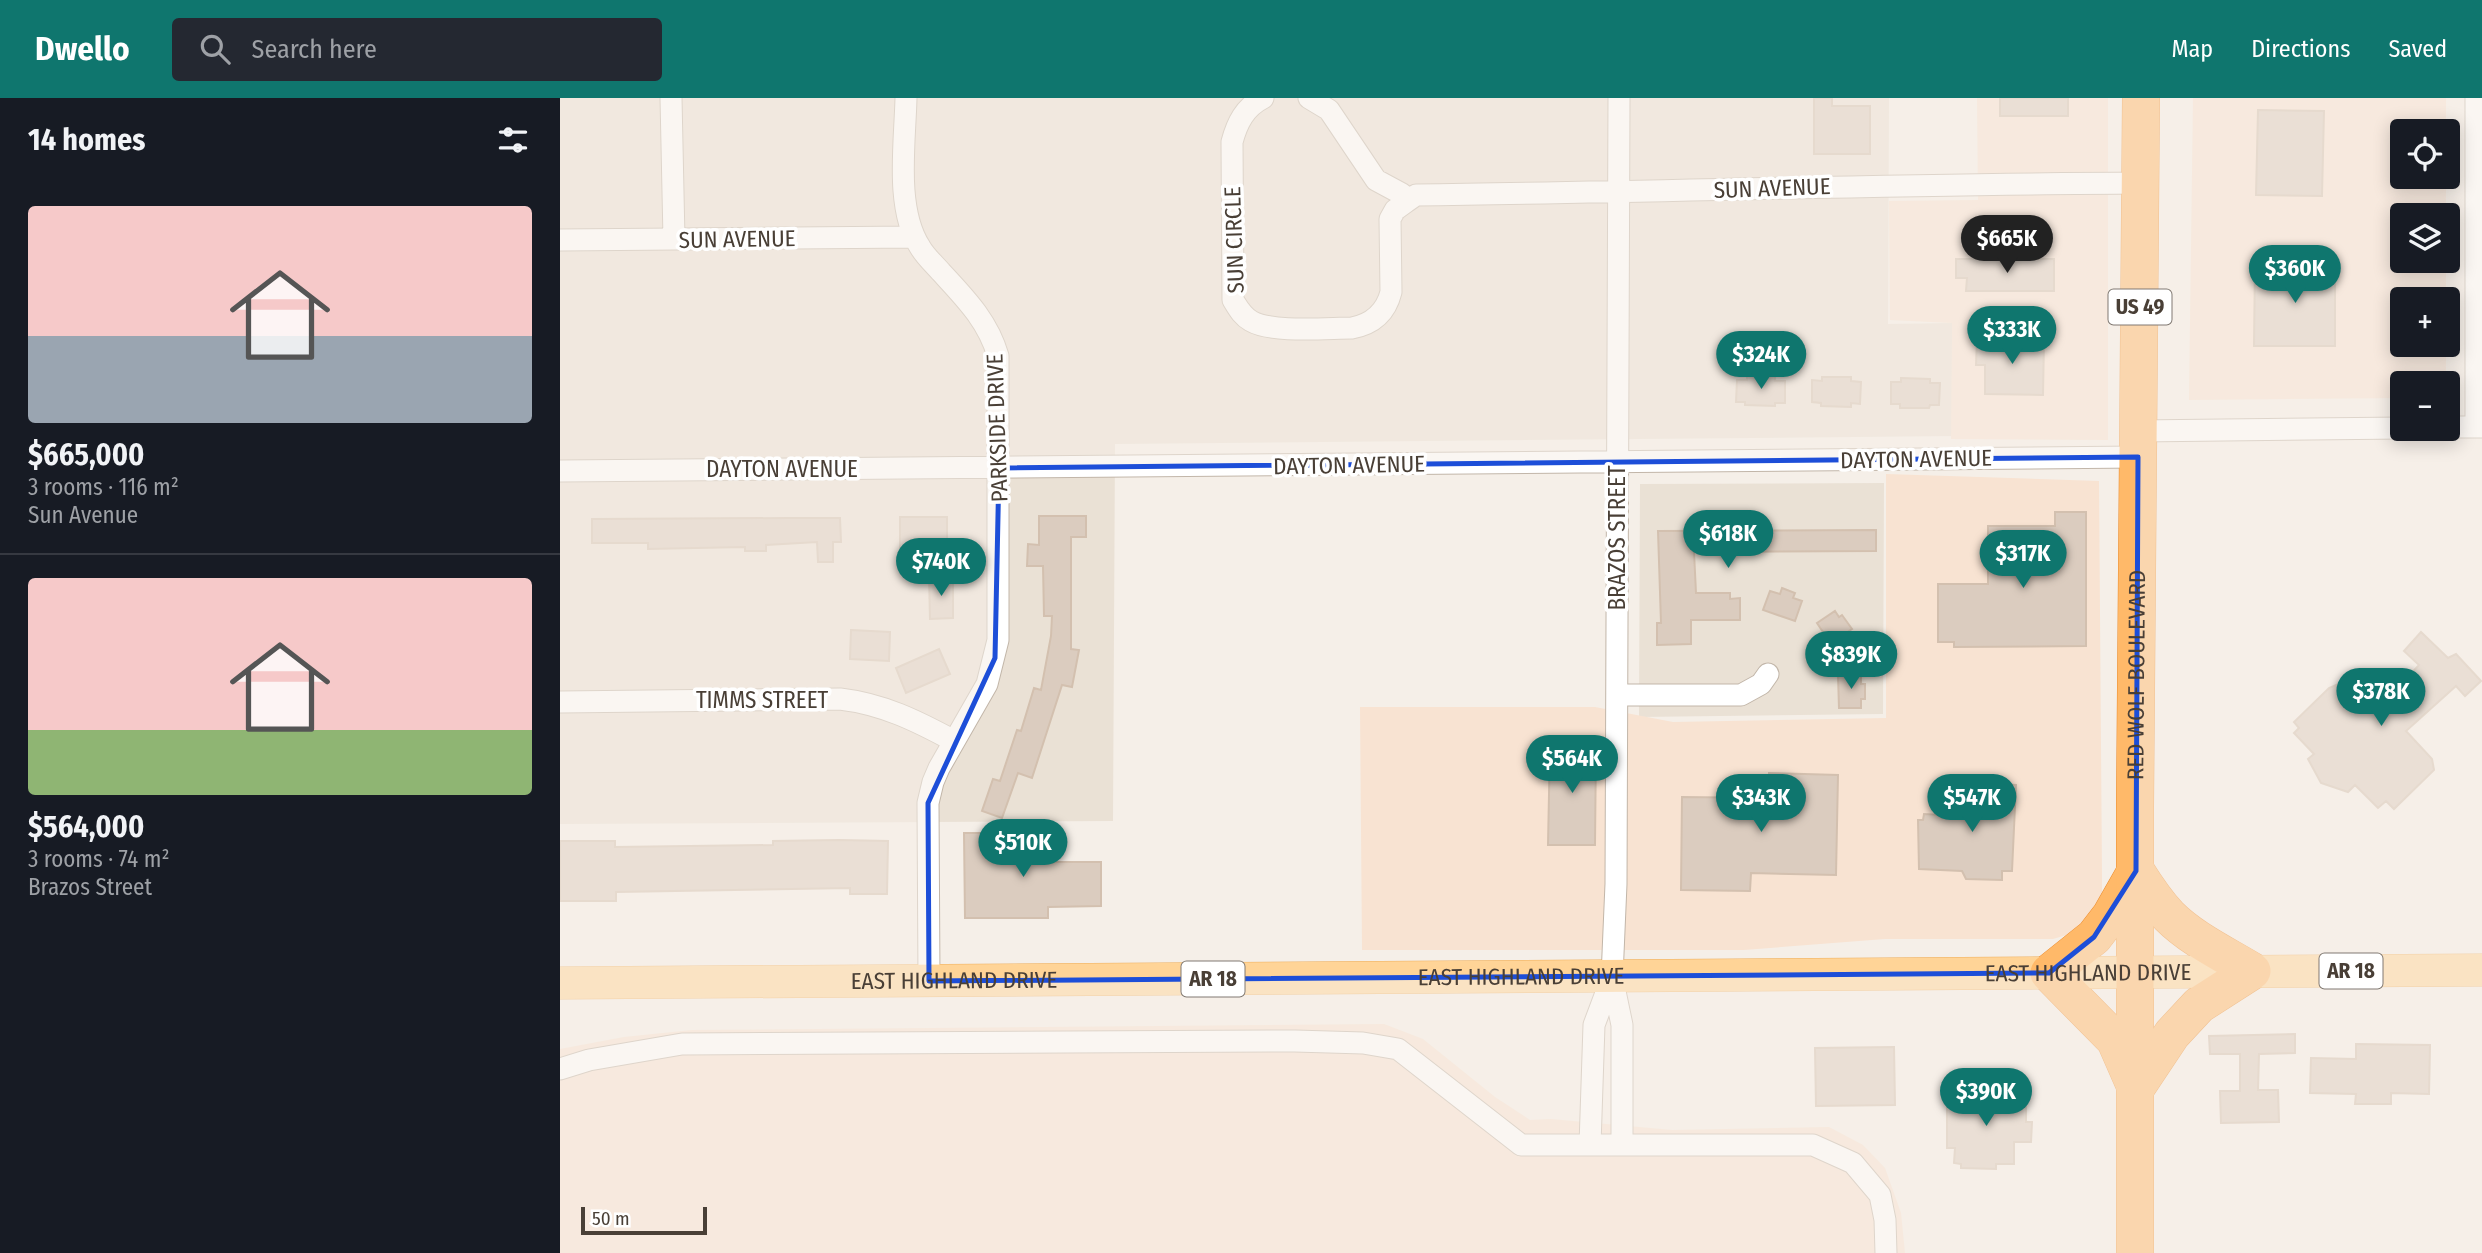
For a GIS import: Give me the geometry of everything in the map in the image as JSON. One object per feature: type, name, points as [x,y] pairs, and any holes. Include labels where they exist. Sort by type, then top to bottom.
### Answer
[{"type":"highway","name":"RED WOLF BOULEVARD","points":[[2135,1253],[2141,98]]},
{"type":"highway","points":[[2136,871],[2157,903],[2171,918],[2197,938],[2252,971],[2199,1005],[2172,1034],[2136,1088],[2115,1040],[2049,973],[2094,937],[2111,915],[2136,871]]},
{"type":"main road","name":"EAST HIGHLAND DRIVE","points":[[560,983],[2482,970]]},
{"type":"street","points":[[671,98],[674,239]]},
{"type":"street","name":"PARKSIDE DRIVE","points":[[906,98],[905,200],[914,237],[921,250],[975,309],[993,337],[998,356],[998,640],[987,684],[933,782],[928,803],[929,981]]},
{"type":"street","name":"SUN CIRCLE","points":[[1263,98],[1251,106],[1237,125],[1232,142],[1231,294],[1238,311],[1247,319],[1268,328],[1352,328],[1363,326],[1378,317],[1388,303],[1391,292],[1390,219],[1395,210],[1406,202]]},
{"type":"street","points":[[1309,98],[1329,110],[1376,180],[1402,194],[1406,202]]},
{"type":"street","name":"BRAZOS STREET","points":[[1612,977],[1616,884],[1619,98]]},
{"type":"street","points":[[2460,427],[2479,427],[2476,98]]},
{"type":"street","name":"SUN AVENUE","points":[[1406,202],[1416,195],[1618,193],[1906,184],[2141,183]]},
{"type":"street","name":"SUN AVENUE","points":[[560,240],[914,237]]},
{"type":"street","name":"DAYTON AVENUE","points":[[560,471],[1618,463],[2138,444],[2390,429]]},
{"type":"street","points":[[1617,695],[1741,695],[1761,684],[1768,674]]},
{"type":"street","name":"TIMMS STREET","points":[[560,702],[840,699],[865,702],[893,710],[954,741]]},
{"type":"street","points":[[1590,1145],[1594,1025],[1612,977]]},
{"type":"street","points":[[1612,977],[1622,1025],[1622,1145]]},
{"type":"street","points":[[560,1069],[589,1060],[682,1044],[1363,1043],[1398,1049],[1521,1145],[1812,1145],[1830,1151],[1853,1163],[1880,1195],[1885,1220],[1886,1253]]},
{"type":"highlighted area","points":[[2138,457],[2136,871],[2094,937],[2049,973],[929,981],[928,803],[995,658],[999,468]]},
{"type":"shaded area","points":[[560,98],[1889,98],[1888,324],[1953,323],[1954,436],[1115,444],[1113,821],[560,824]]},
{"type":"shaded area","points":[[1977,98],[2108,98],[2108,440],[1951,439],[1952,323],[1890,320],[1889,201],[1978,200]]},
{"type":"shaded area","points":[[2193,98],[2446,98],[2446,119],[2390,119],[2390,189],[2446,189],[2446,203],[2390,203],[2390,273],[2446,273],[2446,287],[2390,287],[2390,357],[2446,357],[2446,371],[2390,371],[2390,398],[2189,400]]},
{"type":"shaded area","points":[[1886,474],[2099,481],[2102,895],[2095,911],[2070,934],[2053,939],[1885,939],[1744,950],[1362,950],[1360,707],[1595,707],[1673,722],[1886,718]]},
{"type":"shaded area","points":[[1884,483],[1883,714],[1639,717],[1640,484]]},
{"type":"shaded area","points":[[1384,1024],[1423,1039],[1495,1097],[1530,1120],[1551,1119],[1672,1130],[1829,1127],[1863,1145],[1885,1168],[1901,1213],[1905,1253],[560,1253],[560,1049],[624,1037],[692,1030]]},
{"type":"building","points":[[1814,98],[1832,98],[1832,106],[1870,106],[1870,154],[1814,154]]},
{"type":"building","points":[[2000,98],[2068,98],[2068,116],[2000,116]]},
{"type":"building","points":[[2258,110],[2324,111],[2322,196],[2256,195]]},
{"type":"building","points":[[1956,259],[2054,259],[2054,291],[1966,291],[1967,278],[1956,278]]},
{"type":"building","points":[[2255,263],[2335,264],[2335,346],[2254,346]]},
{"type":"building","points":[[1977,339],[2044,340],[2043,395],[1985,394],[1985,365],[1976,365]]},
{"type":"building","points":[[1747,376],[1775,376],[1775,381],[1785,381],[1785,403],[1775,403],[1775,406],[1736,402],[1737,380],[1747,380]]},
{"type":"building","points":[[1822,377],[1851,377],[1851,381],[1861,382],[1860,404],[1851,403],[1851,407],[1821,406],[1821,403],[1812,402],[1812,380],[1822,381]]},
{"type":"building","points":[[1901,378],[1930,379],[1930,383],[1940,383],[1939,405],[1930,405],[1929,408],[1900,408],[1900,404],[1891,404],[1891,382],[1901,382]]},
{"type":"building","points":[[2055,512],[2086,512],[2086,646],[1954,647],[1954,642],[1938,642],[1938,584],[1988,584],[1988,526],[2055,526]]},
{"type":"building","points":[[1039,516],[1086,516],[1086,537],[1071,537],[1071,649],[1079,650],[1072,687],[1062,685],[1032,778],[1018,773],[1002,818],[982,811],[993,779],[1000,781],[1017,730],[1021,731],[1034,688],[1041,690],[1051,636],[1052,616],[1044,616],[1043,566],[1027,566],[1028,544],[1039,545]]},
{"type":"building","points":[[900,517],[947,517],[947,540],[939,540],[939,550],[926,550],[926,564],[900,564]]},
{"type":"building","points":[[840,518],[841,542],[833,542],[833,562],[818,562],[817,542],[766,545],[766,551],[745,551],[745,547],[648,549],[648,543],[592,543],[592,519]]},
{"type":"building","points":[[1876,530],[1876,551],[1694,552],[1696,593],[1730,593],[1730,599],[1740,598],[1740,620],[1691,620],[1691,644],[1657,645],[1657,623],[1661,623],[1658,531]]},
{"type":"building","points":[[929,577],[953,577],[953,618],[930,619]]},
{"type":"building","points":[[1782,588],[1795,593],[1793,598],[1802,601],[1795,621],[1763,610],[1770,591],[1780,594]]},
{"type":"building","points":[[1835,611],[1839,617],[1842,615],[1852,629],[1849,631],[1853,637],[1835,650],[1817,623]]},
{"type":"building","points":[[851,630],[890,632],[889,661],[850,659]]},
{"type":"building","points":[[2421,632],[2448,658],[2456,654],[2481,681],[2465,696],[2456,686],[2406,731],[2432,759],[2434,770],[2394,809],[2386,801],[2378,808],[2355,785],[2348,792],[2321,783],[2308,759],[2314,754],[2294,733],[2299,728],[2294,722],[2329,688],[2343,682],[2347,687],[2353,682],[2372,704],[2384,703],[2419,665],[2404,651]]},
{"type":"building","points":[[939,649],[950,674],[906,693],[896,668]]},
{"type":"building","points":[[1861,674],[1861,684],[1865,684],[1865,699],[1861,699],[1861,708],[1839,708],[1838,675]]},
{"type":"building","points":[[1550,744],[1596,744],[1595,845],[1548,845]]},
{"type":"building","points":[[1769,773],[1838,775],[1836,875],[1751,873],[1750,891],[1681,890],[1682,797],[1769,798]]},
{"type":"building","points":[[1969,783],[2016,785],[2012,871],[2002,871],[2002,880],[1966,879],[1962,871],[1919,869],[1918,820],[1923,820],[1924,814],[1958,816],[1958,793],[1968,794]]},
{"type":"building","points":[[964,833],[1013,833],[1013,840],[1030,840],[1030,846],[1049,846],[1049,862],[1101,862],[1101,906],[1048,907],[1048,918],[965,918]]},
{"type":"building","points":[[560,841],[615,841],[615,847],[773,845],[773,841],[888,841],[887,894],[850,894],[850,888],[616,892],[616,901],[560,901]]},
{"type":"building","points":[[2295,1034],[2295,1053],[2259,1054],[2258,1090],[2278,1090],[2279,1122],[2221,1123],[2220,1091],[2240,1091],[2240,1054],[2210,1054],[2209,1036]]},
{"type":"building","points":[[2356,1044],[2430,1045],[2429,1094],[2391,1093],[2391,1104],[2355,1104],[2356,1094],[2310,1093],[2311,1058],[2356,1059]]},
{"type":"building","points":[[1894,1047],[1895,1105],[1816,1106],[1815,1048]]},
{"type":"building","points":[[1958,1088],[1999,1088],[1999,1096],[2012,1096],[2012,1101],[2026,1101],[2026,1122],[2032,1122],[2031,1142],[2014,1142],[2014,1164],[1996,1164],[1996,1169],[1961,1168],[1961,1164],[1954,1163],[1955,1148],[1947,1148],[1947,1104],[1958,1104]]}]
